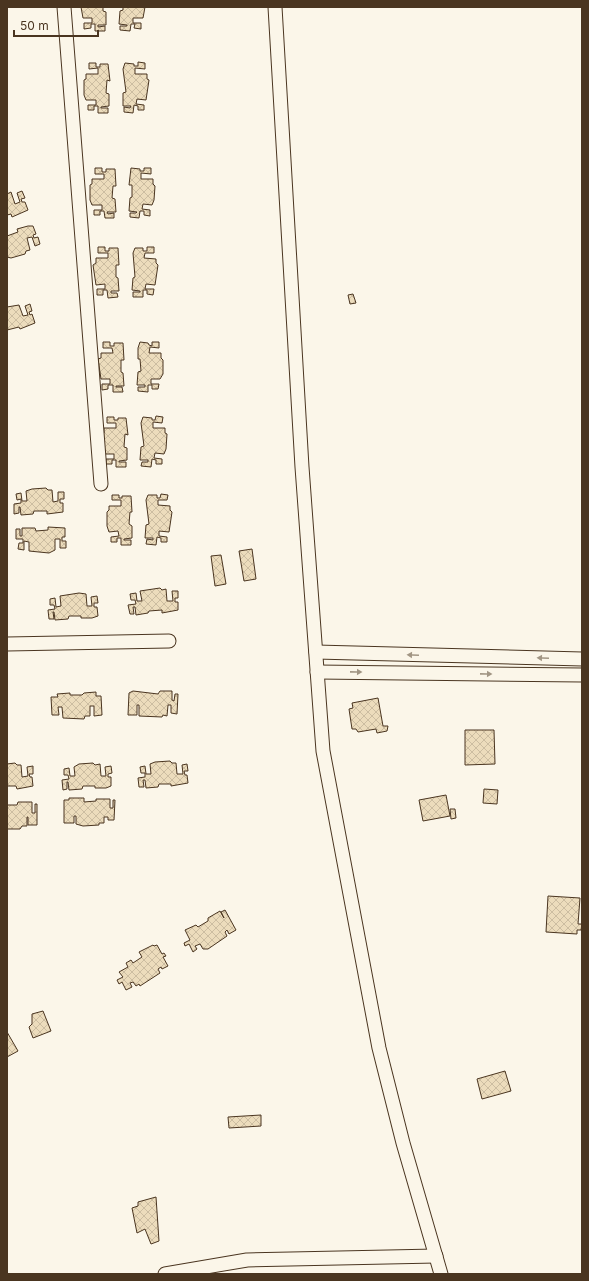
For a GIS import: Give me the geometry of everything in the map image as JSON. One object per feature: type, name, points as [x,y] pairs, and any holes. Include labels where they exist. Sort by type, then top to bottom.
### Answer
[{"type":"street","points":[[64,7],[102,484]]},
{"type":"street","points":[[275,7],[302,467],[323,751],[379,1048],[403,1143],[441,1274]]},
{"type":"street","points":[[7,644],[169,641]]},
{"type":"street","points":[[316,652],[582,660]]},
{"type":"street","points":[[317,672],[582,675]]},
{"type":"street","points":[[165,1274],[247,1260],[436,1256]]},
{"type":"building","points":[[81,7],[103,7],[103,11],[106,12],[106,25],[98,25],[98,27],[105,26],[105,31],[95,31],[95,24],[91,24],[91,28],[84,29],[84,23],[92,23],[92,18],[83,18]]},
{"type":"building","points":[[123,7],[145,7],[143,18],[133,18],[133,23],[141,23],[141,29],[134,28],[135,24],[131,24],[130,31],[120,30],[120,26],[127,26],[119,24],[120,11],[123,10]]},
{"type":"building","points":[[138,62],[145,63],[145,69],[135,68],[135,74],[147,74],[147,79],[149,80],[146,100],[137,99],[136,104],[144,105],[144,110],[138,110],[138,106],[134,105],[133,113],[124,112],[124,107],[130,108],[131,106],[123,106],[123,93],[126,92],[123,69],[125,63],[138,66]]},
{"type":"building","points":[[89,63],[96,63],[96,67],[100,67],[100,64],[108,64],[110,81],[107,80],[106,93],[109,94],[109,106],[101,108],[108,108],[108,113],[98,113],[98,106],[94,106],[94,110],[88,110],[88,105],[96,105],[96,100],[86,100],[84,95],[84,80],[86,79],[86,74],[98,74],[98,68],[89,69]]},
{"type":"building","points":[[95,168],[102,168],[102,172],[106,172],[106,169],[115,169],[116,186],[113,186],[112,198],[115,199],[116,212],[107,212],[108,214],[114,213],[114,218],[105,218],[104,211],[100,211],[100,215],[94,215],[94,210],[102,210],[102,205],[92,205],[90,200],[90,185],[92,184],[92,179],[104,179],[104,174],[95,174]]},
{"type":"building","points":[[131,168],[144,171],[144,168],[151,168],[151,174],[141,173],[141,179],[153,179],[153,184],[155,186],[152,205],[143,204],[142,209],[150,210],[150,216],[144,215],[144,211],[140,211],[139,218],[130,217],[130,213],[137,212],[129,211],[130,198],[132,197],[132,185],[129,185]]},
{"type":"building","points":[[22,191],[25,198],[21,199],[22,202],[25,202],[28,210],[12,217],[11,214],[7,215],[7,194],[11,192],[15,204],[20,202],[17,193]]},
{"type":"building","points":[[33,226],[36,234],[33,235],[34,238],[38,237],[40,244],[35,246],[32,237],[27,238],[30,250],[26,251],[25,254],[11,258],[7,257],[7,236],[18,232],[17,229]]},
{"type":"building","points":[[98,247],[105,247],[105,251],[109,251],[109,248],[118,248],[119,265],[116,265],[116,277],[118,278],[119,291],[111,291],[111,293],[117,293],[118,297],[108,298],[107,290],[103,290],[103,295],[97,295],[97,289],[105,289],[105,284],[96,285],[93,265],[96,263],[96,258],[108,258],[108,253],[98,253]]},
{"type":"building","points":[[147,247],[154,247],[154,253],[145,253],[144,258],[156,259],[156,263],[158,265],[155,285],[146,284],[145,289],[154,289],[153,295],[147,294],[147,290],[143,290],[143,297],[133,297],[133,292],[140,291],[132,290],[133,278],[135,277],[133,253],[135,248],[143,248],[143,251],[147,251]]},
{"type":"building","points":[[353,294],[356,303],[350,304],[348,295]]},
{"type":"building","points":[[30,304],[32,311],[29,312],[30,315],[32,314],[35,323],[20,329],[19,327],[7,330],[7,307],[19,305],[23,316],[28,315],[25,306]]},
{"type":"building","points":[[103,342],[110,342],[110,346],[114,346],[114,343],[123,343],[124,360],[121,360],[121,372],[123,373],[124,386],[116,387],[122,387],[123,392],[113,392],[113,385],[108,385],[108,389],[102,390],[102,384],[110,384],[110,379],[101,379],[98,359],[101,358],[101,353],[113,353],[112,348],[103,348]]},
{"type":"building","points":[[140,342],[148,343],[152,346],[152,342],[159,342],[159,348],[150,347],[149,353],[161,353],[161,358],[163,360],[163,374],[160,379],[151,379],[151,384],[159,384],[158,389],[152,389],[152,385],[148,385],[148,392],[138,391],[138,387],[145,387],[145,385],[137,385],[138,372],[141,371],[140,359],[138,359],[138,348]]},
{"type":"building","points":[[156,416],[163,417],[162,423],[153,422],[153,428],[165,428],[165,433],[167,434],[166,449],[164,454],[155,453],[154,458],[162,459],[162,464],[156,464],[156,460],[152,459],[151,467],[141,466],[142,462],[148,462],[148,460],[140,460],[141,447],[144,446],[141,423],[143,417],[152,418],[152,420],[155,420]]},
{"type":"building","points":[[107,417],[114,417],[114,420],[118,420],[118,418],[126,418],[128,435],[125,434],[124,447],[127,448],[127,460],[119,462],[126,462],[126,467],[116,467],[116,460],[112,460],[112,464],[106,464],[106,459],[114,459],[114,454],[104,454],[102,434],[104,433],[104,428],[116,428],[116,423],[107,423]]},
{"type":"building","points":[[46,488],[48,490],[52,490],[53,502],[58,501],[58,492],[64,492],[64,499],[60,499],[60,503],[63,503],[63,512],[47,514],[47,511],[34,511],[33,514],[21,515],[19,507],[19,513],[14,514],[14,504],[21,503],[21,499],[17,500],[16,494],[21,493],[22,501],[27,501],[26,491]]},
{"type":"building","points":[[161,494],[168,495],[167,500],[158,500],[158,505],[170,506],[170,510],[172,512],[169,532],[159,531],[159,536],[167,537],[167,542],[161,542],[161,538],[157,537],[156,545],[146,544],[147,539],[153,540],[153,538],[145,538],[146,525],[149,524],[146,500],[148,495],[157,495],[157,498],[160,498]]},
{"type":"building","points":[[112,495],[119,495],[119,498],[122,498],[122,496],[131,496],[132,512],[130,512],[129,524],[132,526],[132,538],[124,540],[131,540],[131,545],[121,545],[121,538],[117,538],[117,542],[111,542],[111,537],[119,536],[118,531],[109,532],[107,526],[107,512],[109,510],[109,506],[121,506],[121,500],[112,500]]},
{"type":"building","points":[[48,527],[65,528],[65,537],[62,537],[62,541],[66,541],[66,548],[60,548],[60,539],[55,539],[55,550],[49,553],[29,551],[29,542],[24,541],[24,550],[18,549],[19,543],[23,543],[23,539],[16,539],[16,529],[20,529],[20,536],[22,536],[22,528],[35,528],[36,531],[48,530]]},
{"type":"building","points":[[252,549],[256,579],[244,581],[239,551]]},
{"type":"building","points":[[221,555],[226,584],[215,586],[211,556]]},
{"type":"building","points":[[160,588],[162,590],[166,589],[167,601],[173,601],[172,591],[178,591],[178,598],[175,598],[175,602],[178,602],[178,610],[162,613],[162,610],[149,611],[148,613],[136,615],[135,607],[133,607],[134,614],[130,614],[128,605],[136,604],[135,600],[131,600],[130,594],[136,593],[137,601],[142,601],[140,591]]},
{"type":"building","points":[[79,593],[86,594],[87,606],[92,606],[91,597],[97,596],[98,603],[94,603],[94,607],[97,607],[98,616],[92,618],[81,618],[81,616],[69,616],[68,619],[55,620],[53,612],[54,619],[49,619],[48,610],[55,609],[54,605],[50,605],[50,599],[55,598],[56,607],[61,606],[60,596]]},
{"type":"building","points":[[133,691],[158,694],[160,691],[172,691],[172,700],[174,701],[175,694],[178,694],[177,714],[171,713],[171,705],[168,705],[167,716],[139,716],[139,705],[137,705],[137,715],[128,715],[129,693]]},
{"type":"building","points":[[96,692],[96,696],[101,696],[102,715],[94,716],[94,706],[90,706],[90,716],[85,716],[84,719],[63,718],[62,707],[58,707],[59,715],[52,715],[51,697],[58,697],[57,694],[70,693],[70,695],[82,695],[84,693]]},
{"type":"building","points":[[378,698],[383,726],[388,726],[387,731],[377,733],[376,729],[358,732],[356,729],[352,729],[349,709],[353,708],[352,703]]},
{"type":"building","points":[[465,730],[494,730],[495,764],[465,765]]},
{"type":"building","points":[[170,761],[172,763],[176,763],[177,774],[183,774],[182,765],[187,764],[188,771],[184,771],[185,775],[187,775],[188,783],[171,786],[171,784],[159,784],[158,787],[146,788],[145,780],[143,780],[144,787],[139,787],[138,778],[145,777],[145,773],[141,773],[140,767],[145,766],[146,774],[151,774],[150,764],[155,762]]},
{"type":"building","points":[[15,763],[17,765],[21,765],[22,777],[28,776],[27,767],[33,766],[33,774],[29,774],[30,777],[32,777],[33,786],[17,789],[16,786],[7,786],[7,764]]},
{"type":"building","points":[[93,763],[95,765],[100,764],[101,776],[106,776],[105,767],[111,766],[112,773],[108,774],[108,777],[111,777],[111,786],[106,788],[95,788],[95,786],[83,786],[82,789],[69,790],[67,782],[67,789],[63,790],[62,780],[69,779],[68,775],[64,775],[64,769],[69,768],[70,776],[75,776],[74,767],[79,764]]},
{"type":"building","points":[[484,789],[498,790],[497,804],[483,803]]},
{"type":"building","points":[[446,795],[450,816],[423,821],[419,800]]},
{"type":"building","points":[[69,798],[84,798],[84,802],[96,801],[96,799],[110,799],[110,808],[113,808],[113,800],[115,800],[114,820],[108,820],[108,817],[104,817],[104,823],[99,823],[99,825],[83,826],[76,824],[76,816],[74,816],[74,823],[64,823],[64,800],[69,800]]},
{"type":"building","points":[[18,802],[32,802],[32,813],[35,813],[35,804],[37,804],[37,825],[28,825],[27,817],[27,826],[22,826],[20,829],[7,829],[7,805],[17,805]]},
{"type":"building","points":[[450,809],[455,809],[456,818],[451,819]]},
{"type":"building","points":[[548,896],[580,898],[578,924],[582,924],[581,930],[577,930],[577,934],[546,932]]},
{"type":"building","points":[[225,910],[236,930],[229,934],[227,930],[225,932],[227,936],[208,949],[203,949],[200,944],[195,946],[197,949],[193,952],[189,944],[185,946],[184,943],[190,940],[185,930],[196,925],[198,927],[208,921],[208,918],[220,911],[224,918],[221,912]]},
{"type":"building","points":[[153,945],[157,945],[162,954],[164,953],[166,956],[163,957],[168,966],[158,969],[160,973],[140,986],[139,984],[136,986],[133,982],[130,983],[132,987],[126,990],[122,982],[119,984],[117,980],[123,977],[119,972],[128,967],[126,963],[131,960],[133,963],[142,957],[139,952]]},
{"type":"building","points":[[43,1011],[51,1031],[33,1038],[29,1027],[32,1024],[32,1014]]},
{"type":"building","points":[[7,1032],[18,1051],[7,1057]]},
{"type":"building","points":[[505,1071],[511,1091],[482,1099],[477,1079]]},
{"type":"building","points":[[261,1115],[261,1126],[229,1128],[228,1117]]},
{"type":"building","points":[[156,1197],[159,1241],[151,1244],[145,1229],[137,1233],[132,1208],[138,1206],[138,1202]]}]
